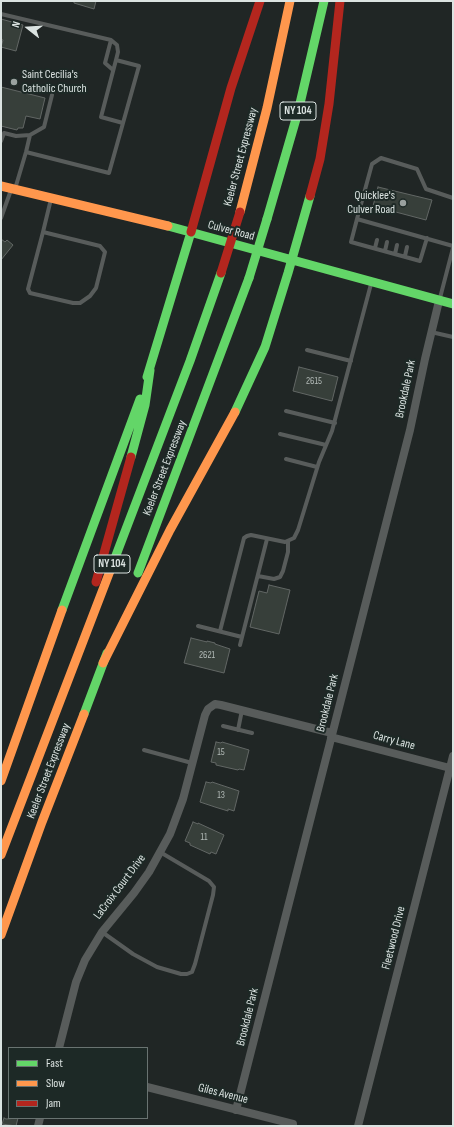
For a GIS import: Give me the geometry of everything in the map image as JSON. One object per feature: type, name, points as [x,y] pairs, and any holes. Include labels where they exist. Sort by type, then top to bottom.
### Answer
[{"type":"main road","points":[[1,781],[150,370],[191,232],[235,73],[260,1]]},
{"type":"main road","name":"Keeler Street Expressway","points":[[1,855],[190,361],[221,273],[240,212],[265,114],[290,1]]},
{"type":"main road","name":"Keeler Street Expressway","points":[[1,935],[42,822],[223,352],[249,278],[298,112],[324,1]]},
{"type":"main road","points":[[103,663],[167,535],[220,443],[248,387],[266,343],[315,179],[324,137],[330,98],[340,1]]},
{"type":"main road","name":"Culver Road","points":[[1,186],[51,199],[150,221],[453,304]]},
{"type":"main road","points":[[52,722],[108,540],[145,405],[150,370]]},
{"type":"street","name":"Brookdale Park","points":[[236,1110],[413,417],[424,359],[439,300]]},
{"type":"street","name":"LaCroix Court Drive","points":[[59,1047],[80,971],[91,948],[136,889],[160,852],[177,816],[193,763],[205,715],[208,709],[215,704],[242,710]]},
{"type":"street","name":"Carry Lane","points":[[242,710],[450,768]]},
{"type":"street","points":[[1,767],[12,750]]},
{"type":"street","name":"Fleetwood Drive","points":[[358,1126],[453,756]]},
{"type":"street","name":"Giles Avenue","points":[[148,1087],[293,1125]]},
{"type":"lane","points":[[1,14],[111,40],[117,46],[118,52],[101,117],[123,123]]},
{"type":"lane","points":[[111,40],[105,63],[113,70]]},
{"type":"lane","points":[[26,152],[109,173],[139,66],[116,60]]},
{"type":"lane","points":[[1,141],[4,132],[16,136],[30,135],[44,127],[52,95]]},
{"type":"lane","points":[[1,217],[13,189],[26,152],[30,135]]},
{"type":"lane","points":[[426,238],[420,260],[351,242],[372,164],[381,158],[417,169],[426,188],[453,198]]},
{"type":"lane","points":[[43,232],[100,246],[105,252],[96,288],[90,296],[80,303],[73,303],[30,293],[28,288],[51,199]]},
{"type":"lane","points":[[357,219],[391,228],[401,234],[426,238],[453,247],[439,300]]},
{"type":"lane","points":[[379,230],[381,225]]},
{"type":"lane","points":[[389,233],[391,228]]},
{"type":"lane","points":[[375,248],[377,240]]},
{"type":"lane","points":[[384,251],[387,242]]},
{"type":"lane","points":[[395,254],[397,245]]},
{"type":"lane","points":[[405,256],[407,247]]},
{"type":"lane","points":[[220,631],[245,537],[249,535],[288,542],[294,538],[298,530],[317,467],[335,423],[372,281]]},
{"type":"lane","points":[[431,332],[453,337]]},
{"type":"lane","points":[[307,350],[351,361]]},
{"type":"lane","points":[[286,411],[335,423]]},
{"type":"lane","points":[[280,434],[326,445]]},
{"type":"lane","points":[[286,459],[317,467]]},
{"type":"lane","points":[[240,645],[267,539]]},
{"type":"lane","points":[[258,576],[274,579],[280,577],[288,552],[288,542]]},
{"type":"lane","points":[[198,626],[242,637]]},
{"type":"lane","points":[[238,730],[242,710]]},
{"type":"lane","points":[[223,726],[252,733]]},
{"type":"lane","points":[[144,750],[193,763]]},
{"type":"lane","points":[[102,932],[133,954],[157,967],[181,974],[192,972],[214,893],[214,887],[206,879],[160,852]]},
{"type":"building","points":[[74,1],[96,1],[94,9],[74,3]]},
{"type":"building","points":[[1,19],[23,25],[16,51],[1,47],[3,40],[1,39]]},
{"type":"building","points":[[1,87],[45,98],[40,119],[26,116],[23,128],[18,128],[17,130],[1,126]]},
{"type":"building","name":"Quicklee's Culver Road","points":[[378,187],[432,200],[426,220],[373,206]]},
{"type":"building","points":[[1,239],[5,242],[7,240],[13,245],[1,260]]},
{"type":"building","points":[[299,367],[338,377],[332,401],[293,391]]},
{"type":"building","points":[[269,585],[290,590],[279,634],[250,627],[259,591],[267,593]]},
{"type":"building","points":[[191,638],[215,643],[230,649],[224,673],[184,663]]},
{"type":"building","points":[[216,742],[222,742],[249,750],[244,770],[216,765],[216,763],[211,762]]},
{"type":"building","points":[[206,782],[212,782],[239,791],[234,811],[228,809],[228,811],[200,802]]},
{"type":"building","points":[[193,822],[224,835],[216,854],[211,852],[210,854],[190,845],[190,843],[185,841]]},
{"type":"building","points":[[4,1118],[18,1119],[16,1126],[2,1124]]},
{"type":"traffic: fast","points":[[267,219],[298,112],[324,1]]},
{"type":"traffic: fast","points":[[235,412],[265,347],[310,196]]},
{"type":"traffic: fast","points":[[249,278],[267,219]]},
{"type":"traffic: fast","points":[[168,226],[453,304]]},
{"type":"traffic: fast","points":[[147,377],[191,232]]},
{"type":"traffic: fast","points":[[110,571],[190,361],[221,273]]},
{"type":"traffic: fast","points":[[138,573],[249,278]]},
{"type":"traffic: fast","points":[[131,457],[145,405],[150,370]]},
{"type":"traffic: fast","points":[[62,610],[140,399]]},
{"type":"traffic: fast","points":[[84,714],[107,653]]},
{"type":"traffic: slow","points":[[240,212],[267,108],[290,1]]},
{"type":"traffic: slow","points":[[1,186],[168,226]]},
{"type":"traffic: slow","points":[[103,663],[170,530],[235,412]]},
{"type":"traffic: slow","points":[[1,855],[110,571]]},
{"type":"traffic: slow","points":[[1,781],[62,610]]},
{"type":"traffic: slow","points":[[1,935],[42,822],[84,714]]},
{"type":"traffic: jam","points":[[191,232],[231,88],[260,1]]},
{"type":"traffic: jam","points":[[310,196],[320,159],[329,104],[340,1]]},
{"type":"traffic: jam","points":[[221,273],[240,212]]},
{"type":"traffic: jam","points":[[96,582],[131,457]]},
{"type":"place","name":"Saint Cecilia's Catholic Church","points":[[14,82]]},
{"type":"place","name":"Quicklee's Culver Road","points":[[403,203]]}]
